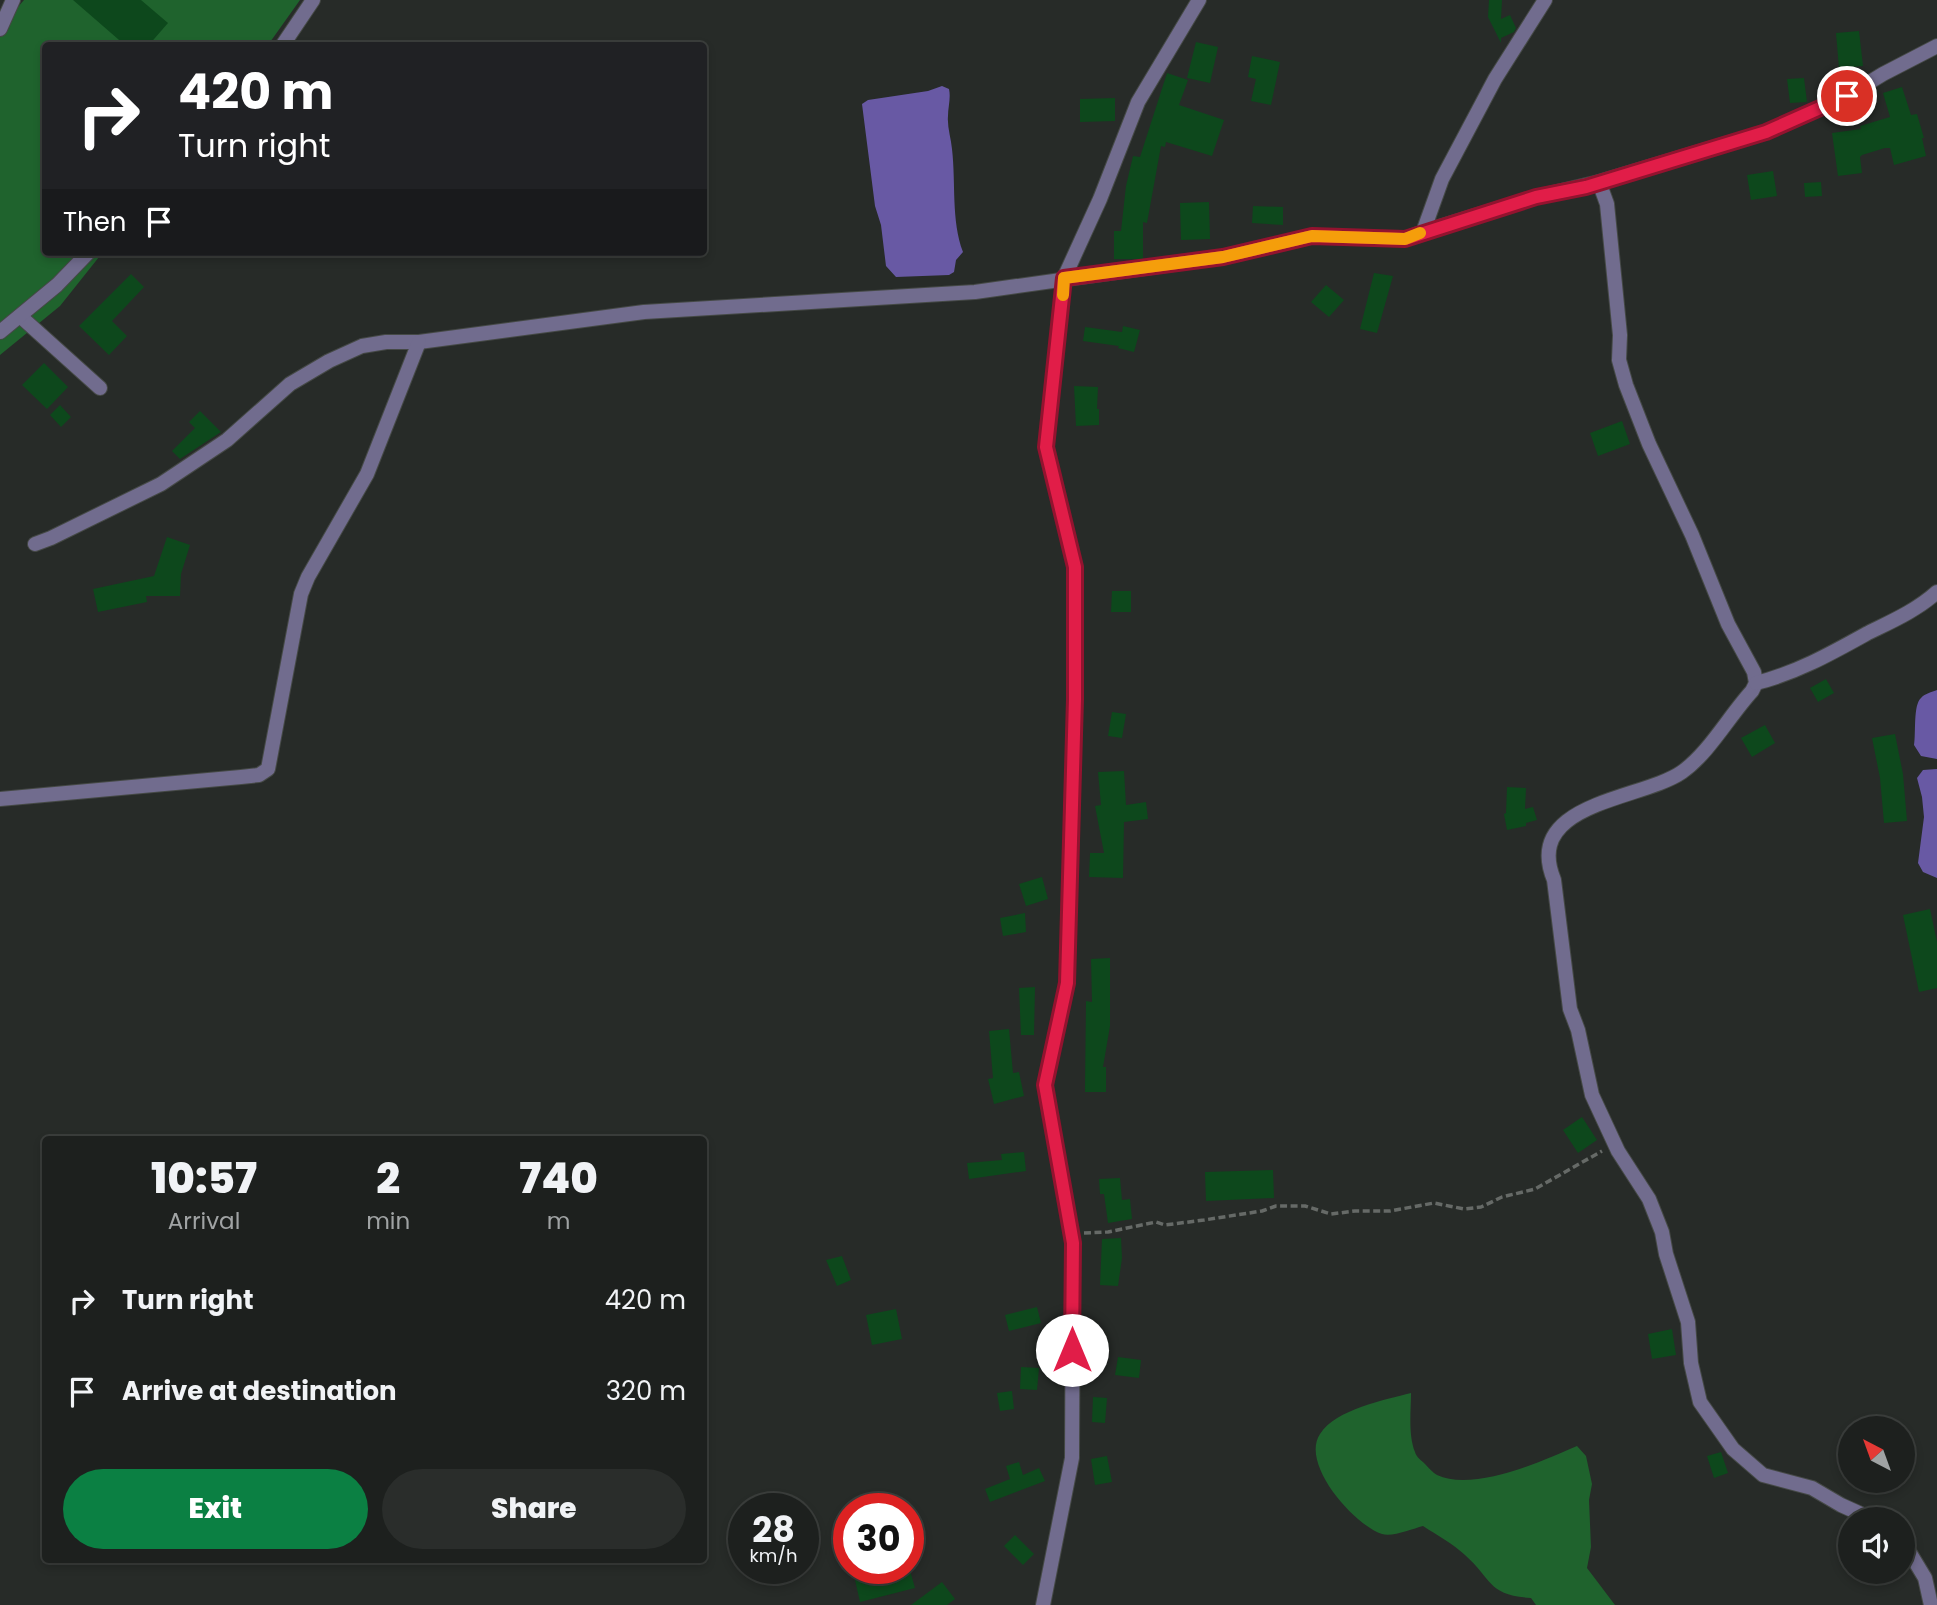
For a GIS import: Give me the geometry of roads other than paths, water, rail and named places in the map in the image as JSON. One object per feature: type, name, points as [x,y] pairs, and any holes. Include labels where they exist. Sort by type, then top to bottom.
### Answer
[{"type":"street","points":[[0,30],[13,0]]},
{"type":"street","points":[[285,42],[313,0]]},
{"type":"street","points":[[1043,1605],[1072,1458],[1072,1235],[1045,1085],[1067,983],[1075,699],[1075,567],[1046,447],[1064,278],[1100,199],[1138,102],[1199,0]]},
{"type":"street","points":[[1423,232],[1441,179],[1495,79],[1545,0]]},
{"type":"street","points":[[35,544],[161,484],[227,440],[290,384],[329,361],[362,346],[386,342],[419,342],[644,312],[975,292],[1223,257],[1312,236],[1405,239],[1536,197],[1599,182],[1766,132],[1847,96],[1937,46]]},
{"type":"street","points":[[1599,182],[1607,204],[1620,335],[1619,360],[1626,385],[1648,444],[1682,513],[1728,624],[1754,672],[1756,683],[1714,739],[1686,769],[1668,781],[1610,797],[1590,806],[1554,833],[1549,846],[1548,866],[1554,880],[1570,1009],[1578,1030],[1592,1095],[1615,1144],[1649,1199],[1662,1232],[1666,1254],[1688,1322],[1700,1402],[1733,1448],[1763,1475],[1812,1488],[1845,1507]]},
{"type":"street","points":[[0,332],[57,285],[85,256]]},
{"type":"street","points":[[20,316],[100,388]]},
{"type":"street","points":[[0,799],[260,775],[268,769],[301,594],[367,474],[419,342]]},
{"type":"street","points":[[1756,683],[1797,670],[1835,652],[1912,610],[1937,592]]},
{"type":"street","points":[[1915,1562],[1924,1578],[1931,1605]]}]
